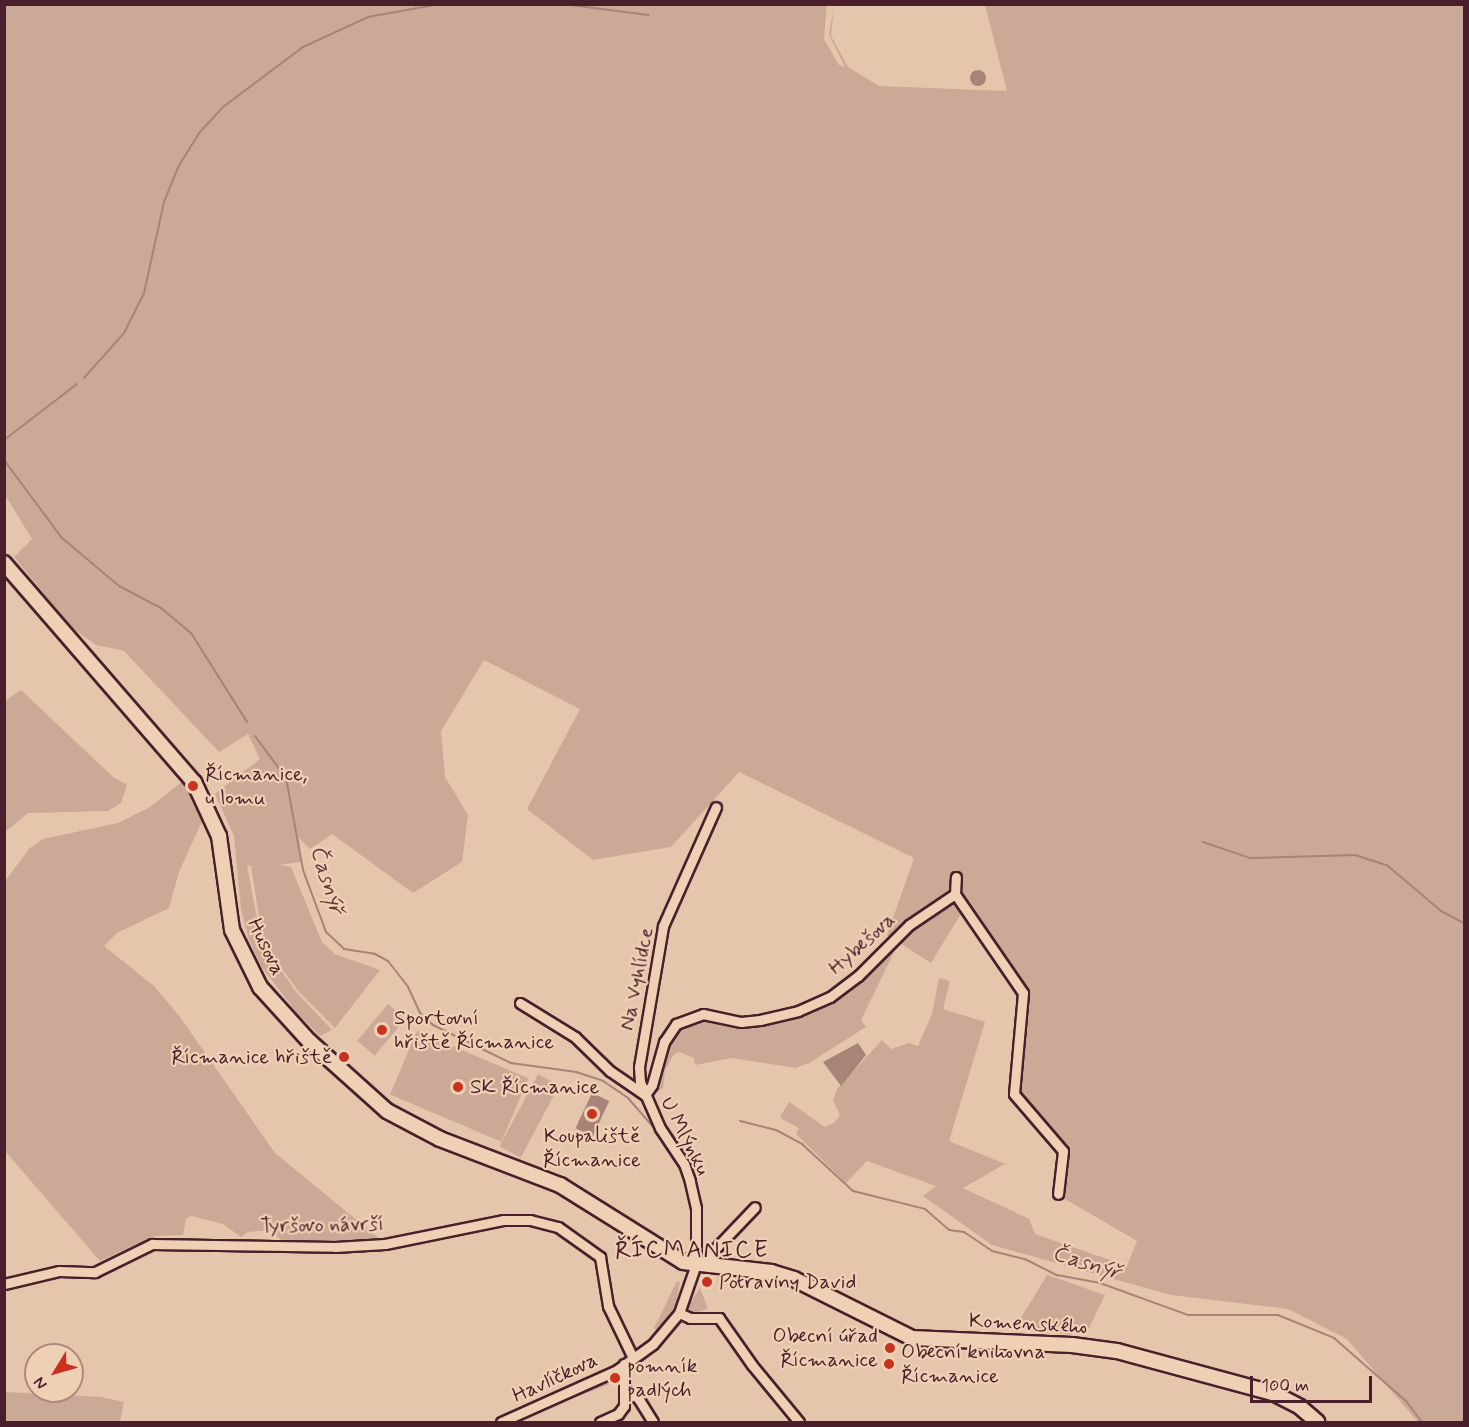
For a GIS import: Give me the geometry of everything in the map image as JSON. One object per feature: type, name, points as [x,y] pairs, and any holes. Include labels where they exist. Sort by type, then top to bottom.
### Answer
[{"type":"main road","name":"Husova","points":[[4,563],[194,782],[219,836],[232,930],[260,987],[292,1023],[365,1094],[402,1121],[560,1185],[624,1224],[671,1257],[701,1265]]},
{"type":"main road","name":"Komenského","points":[[701,1265],[794,1279],[910,1338],[1110,1350],[1273,1393],[1300,1407],[1317,1422]]},
{"type":"street","name":"Na Vyhlídce","points":[[645,1095],[639,1067],[655,961],[663,926],[716,807]]},
{"type":"street","points":[[956,877],[955,894],[1023,993],[1014,1094],[1063,1151],[1058,1194]]},
{"type":"street","name":"Hybešova","points":[[645,1095],[652,1085],[664,1042],[684,1018],[703,1014],[741,1022],[760,1020],[798,1011],[830,997],[858,976],[909,925],[955,894]]},
{"type":"street","points":[[520,1003],[575,1037],[610,1071],[645,1095]]},
{"type":"street","name":"U Mlýnku","points":[[645,1095],[690,1181],[696,1208],[701,1265]]},
{"type":"street","points":[[755,1207],[701,1265],[679,1313],[690,1318],[719,1318],[752,1365],[799,1422]]},
{"type":"street","name":"Tyršovo návrší","points":[[4,1284],[59,1271],[95,1272],[152,1244],[345,1246],[385,1244],[503,1220],[530,1220],[558,1227],[600,1257],[608,1306],[633,1358]]},
{"type":"street","name":"Havlíčkova","points":[[501,1422],[624,1364],[653,1344],[679,1313]]},
{"type":"street","name":"Havlíčkova","points":[[624,1364],[626,1391]]},
{"type":"street","points":[[600,1422],[618,1414],[626,1391],[638,1398],[653,1422]]},
{"type":"shaded area","points":[[4,5],[827,5],[824,39],[839,65],[845,67],[829,35],[834,5],[831,36],[848,67],[879,86],[1007,91],[985,5],[1464,5],[1464,1422],[1418,1422],[1347,1339],[1288,1309],[1171,1295],[992,1245],[923,1196],[936,1186],[867,1161],[846,1183],[796,1134],[799,1128],[780,1118],[781,1115],[789,1102],[825,1127],[834,1123],[840,1115],[833,1101],[837,1089],[882,1040],[891,1049],[909,1043],[918,1046],[932,1014],[939,978],[950,981],[943,1009],[985,1022],[949,1141],[1005,1164],[963,1188],[1029,1219],[1035,1234],[1127,1266],[1137,1241],[1060,1196],[1066,1151],[1019,1095],[1026,988],[967,904],[931,963],[887,935],[914,858],[739,772],[671,847],[593,860],[527,809],[580,709],[484,660],[441,731],[445,777],[468,815],[462,862],[413,893],[332,834],[310,849],[299,838],[301,862],[278,865],[291,867],[322,942],[335,954],[380,970],[335,1028],[299,992],[270,952],[262,935],[251,866],[247,865],[260,935],[265,947],[296,992],[332,1030],[320,1036],[297,1013],[261,966],[249,940],[241,909],[234,836],[215,794],[260,759],[248,734],[219,752],[124,651],[96,645],[71,627],[14,557],[32,539],[5,495]]},
{"type":"shaded area","points":[[975,70],[981,70],[986,78],[984,84],[975,86],[970,81],[970,75]]},
{"type":"shaded area","points":[[21,690],[113,777],[127,785],[121,803],[108,811],[28,813],[5,832],[5,701]]},
{"type":"shaded area","points":[[183,781],[203,819],[179,872],[169,908],[117,933],[104,946],[154,986],[180,1017],[275,1153],[381,1240],[283,1242],[271,1230],[248,1232],[241,1237],[223,1224],[191,1216],[186,1219],[183,1235],[154,1236],[100,1261],[5,1151],[5,881],[30,848],[43,839],[118,823],[150,807]]},
{"type":"shaded area","points":[[896,948],[861,1020],[866,1027],[809,1063],[810,1066],[808,1063],[796,1068],[732,1058],[695,1065],[694,1058],[680,1052],[674,1054],[665,1070],[663,1088],[655,1093],[668,1044],[677,1029],[696,1019],[749,1025],[797,1016],[830,1001]]},
{"type":"shaded area","name":"Sportovní hřiště Řícmanice","points":[[388,1004],[406,1019],[375,1056],[357,1041]]},
{"type":"shaded area","name":"SK Řícmanice","points":[[417,1031],[528,1078],[501,1142],[390,1095]]},
{"type":"shaded area","points":[[858,1043],[866,1055],[841,1086],[823,1062]]},
{"type":"shaded area","name":"SK Řícmanice","points":[[538,1074],[559,1085],[521,1158],[500,1146]]},
{"type":"shaded area","name":"Koupaliště Řícmanice","points":[[592,1093],[609,1101],[593,1136],[576,1128]]},
{"type":"shaded area","points":[[1047,1275],[1105,1295],[1089,1328],[1077,1328],[1072,1335],[1016,1326]]},
{"type":"shaded area","points":[[677,1281],[680,1282],[676,1304],[659,1332],[654,1328]]},
{"type":"shaded area","points":[[700,1288],[708,1309],[693,1313],[687,1308]]},
{"type":"shaded area","points":[[614,1374],[620,1380],[576,1397],[575,1393]]},
{"type":"shaded area","points":[[5,1392],[24,1393],[24,1403],[84,1403],[84,1396],[124,1402],[120,1422],[5,1422]]},
{"type":"waterway","points":[[84,378],[124,333],[144,293],[164,202],[178,167],[199,133],[223,107],[303,47],[368,17],[440,4]]},
{"type":"waterway","points":[[563,4],[648,15]]},
{"type":"waterway","points":[[4,440],[77,384]]},
{"type":"waterway","name":"Časnýř","points":[[4,460],[62,538],[119,586],[161,608],[191,633],[247,722]]},
{"type":"waterway","name":"Časnýř","points":[[255,736],[286,778],[303,870],[326,932],[344,949],[375,954],[388,961],[408,987],[420,1013],[433,1025],[511,1063],[576,1072],[603,1081],[628,1098],[653,1127]]},
{"type":"waterway","points":[[1203,842],[1250,858],[1355,855],[1388,866],[1441,911],[1464,923]]},
{"type":"waterway","name":"Časnýř","points":[[740,1121],[776,1130],[802,1144],[853,1191],[925,1209],[949,1230],[964,1232],[992,1251],[1025,1259],[1057,1275],[1100,1283],[1188,1315],[1278,1315],[1334,1338],[1406,1401],[1422,1422]]},
{"type":"place","name":"Řícmanice, u lomu","points":[[193,786]]},
{"type":"place","name":"Sportovní hřiště Řícmanice","points":[[382,1030]]},
{"type":"place","name":"Řícmanice hřiště","points":[[344,1057]]},
{"type":"place","name":"SK Řícmanice","points":[[458,1087]]},
{"type":"place","name":"Koupaliště Řícmanice","points":[[592,1114]]},
{"type":"place","name":"Potraviny David","points":[[707,1282]]},
{"type":"place","name":"Obecní úřad Řícmanice","points":[[890,1348]]},
{"type":"place","name":"Obecní knihovna Řícmanice","points":[[889,1364]]},
{"type":"place","name":"pomník padlých","points":[[615,1378]]},
{"type":"district","name":"ŘÍCMANICE","points":[[692,1251]]}]
